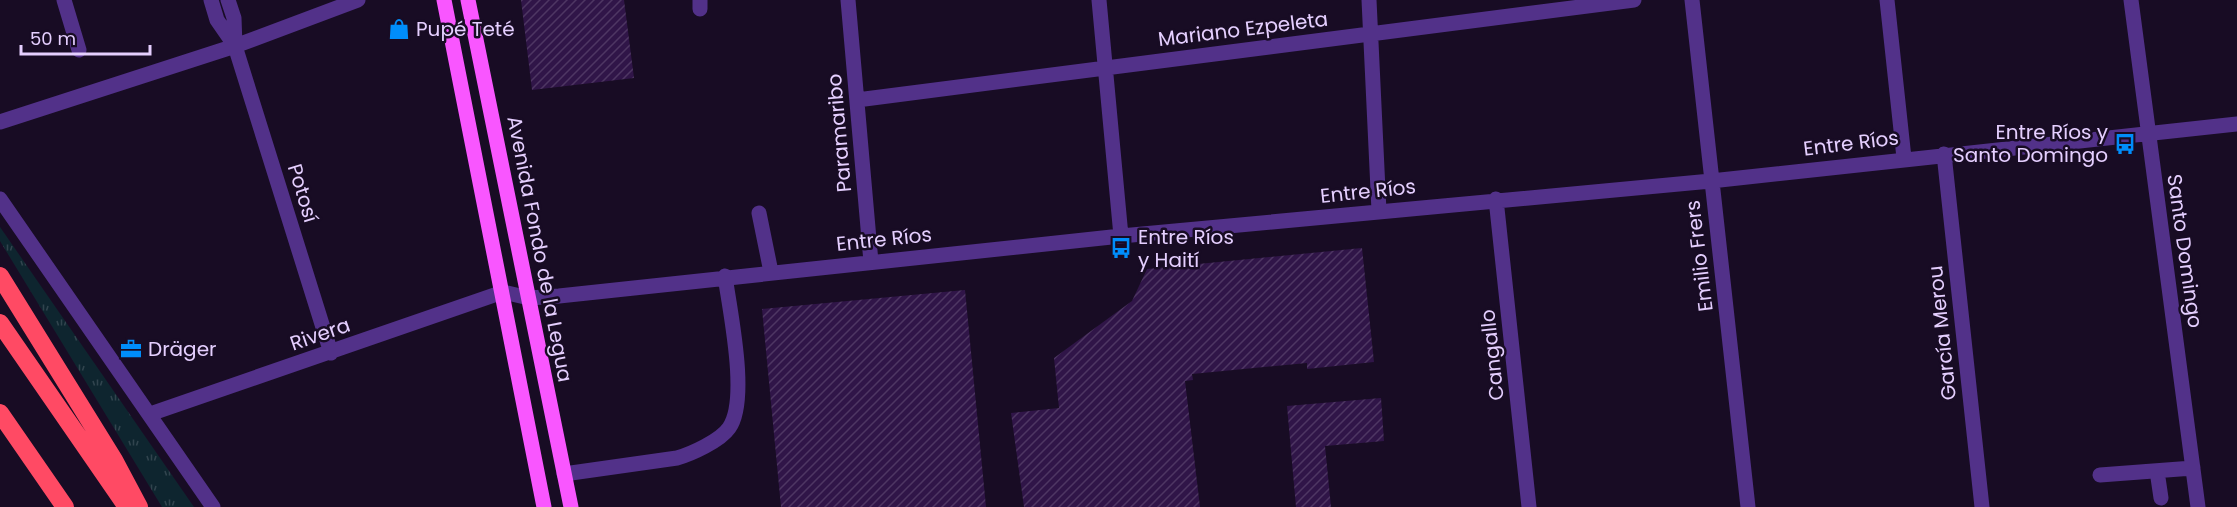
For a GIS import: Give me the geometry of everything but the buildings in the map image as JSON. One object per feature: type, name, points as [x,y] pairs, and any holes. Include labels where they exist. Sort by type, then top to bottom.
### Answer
[{"type":"highway","points":[[0,276],[114,460],[139,507]]},
{"type":"highway","points":[[0,323],[127,507]]},
{"type":"highway","points":[[0,400],[41,472]]},
{"type":"highway","points":[[0,413],[65,507]]},
{"type":"main road","points":[[444,0],[544,507]]},
{"type":"main road","name":"Avenida Fondo de la Legua","points":[[468,0],[571,507]]},
{"type":"street","points":[[64,0],[78,50]]},
{"type":"street","name":"Potosí","points":[[211,0],[217,20],[235,45]]},
{"type":"street","name":"Potosí","points":[[228,0],[234,18],[235,45],[331,353]]},
{"type":"street","points":[[0,122],[235,45],[358,0]]},
{"type":"street","name":"Paramaribo","points":[[848,0],[871,262]]},
{"type":"street","points":[[1099,0],[1121,236]]},
{"type":"street","points":[[1369,0],[1379,211]]},
{"type":"street","name":"Mariano Ezpeleta","points":[[857,100],[1630,0]]},
{"type":"street","name":"Emilio Frers","points":[[1692,0],[1749,507]]},
{"type":"street","points":[[1887,0],[1904,158]]},
{"type":"street","name":"Santo Domingo","points":[[2132,0],[2198,507]]},
{"type":"street","name":"Entre Ríos","points":[[503,292],[529,298],[1121,236],[1711,180],[2237,124]]},
{"type":"street","name":"García Merou","points":[[1944,154],[1982,507]]},
{"type":"street","points":[[0,199],[213,507]]},
{"type":"street","name":"Cangallo","points":[[1496,199],[1529,507]]},
{"type":"street","points":[[759,213],[771,272]]},
{"type":"street","points":[[564,474],[677,458],[694,453],[729,429],[740,396],[725,276]]},
{"type":"street","name":"Rivera","points":[[150,414],[503,292]]},
{"type":"street","points":[[2100,475],[2193,468]]},
{"type":"street","points":[[2157,471],[2161,498]]},
{"type":"green space","points":[[0,227],[194,507],[162,507],[0,241]]},
{"type":"place","name":"Pupé Teté","points":[[399,29]]},
{"type":"place","name":"Entre Ríos y Santo Domingo","points":[[2125,144]]},
{"type":"place","name":"Entre Ríos y Haití","points":[[1121,248]]},
{"type":"place","name":"Dräger","points":[[131,349]]}]
